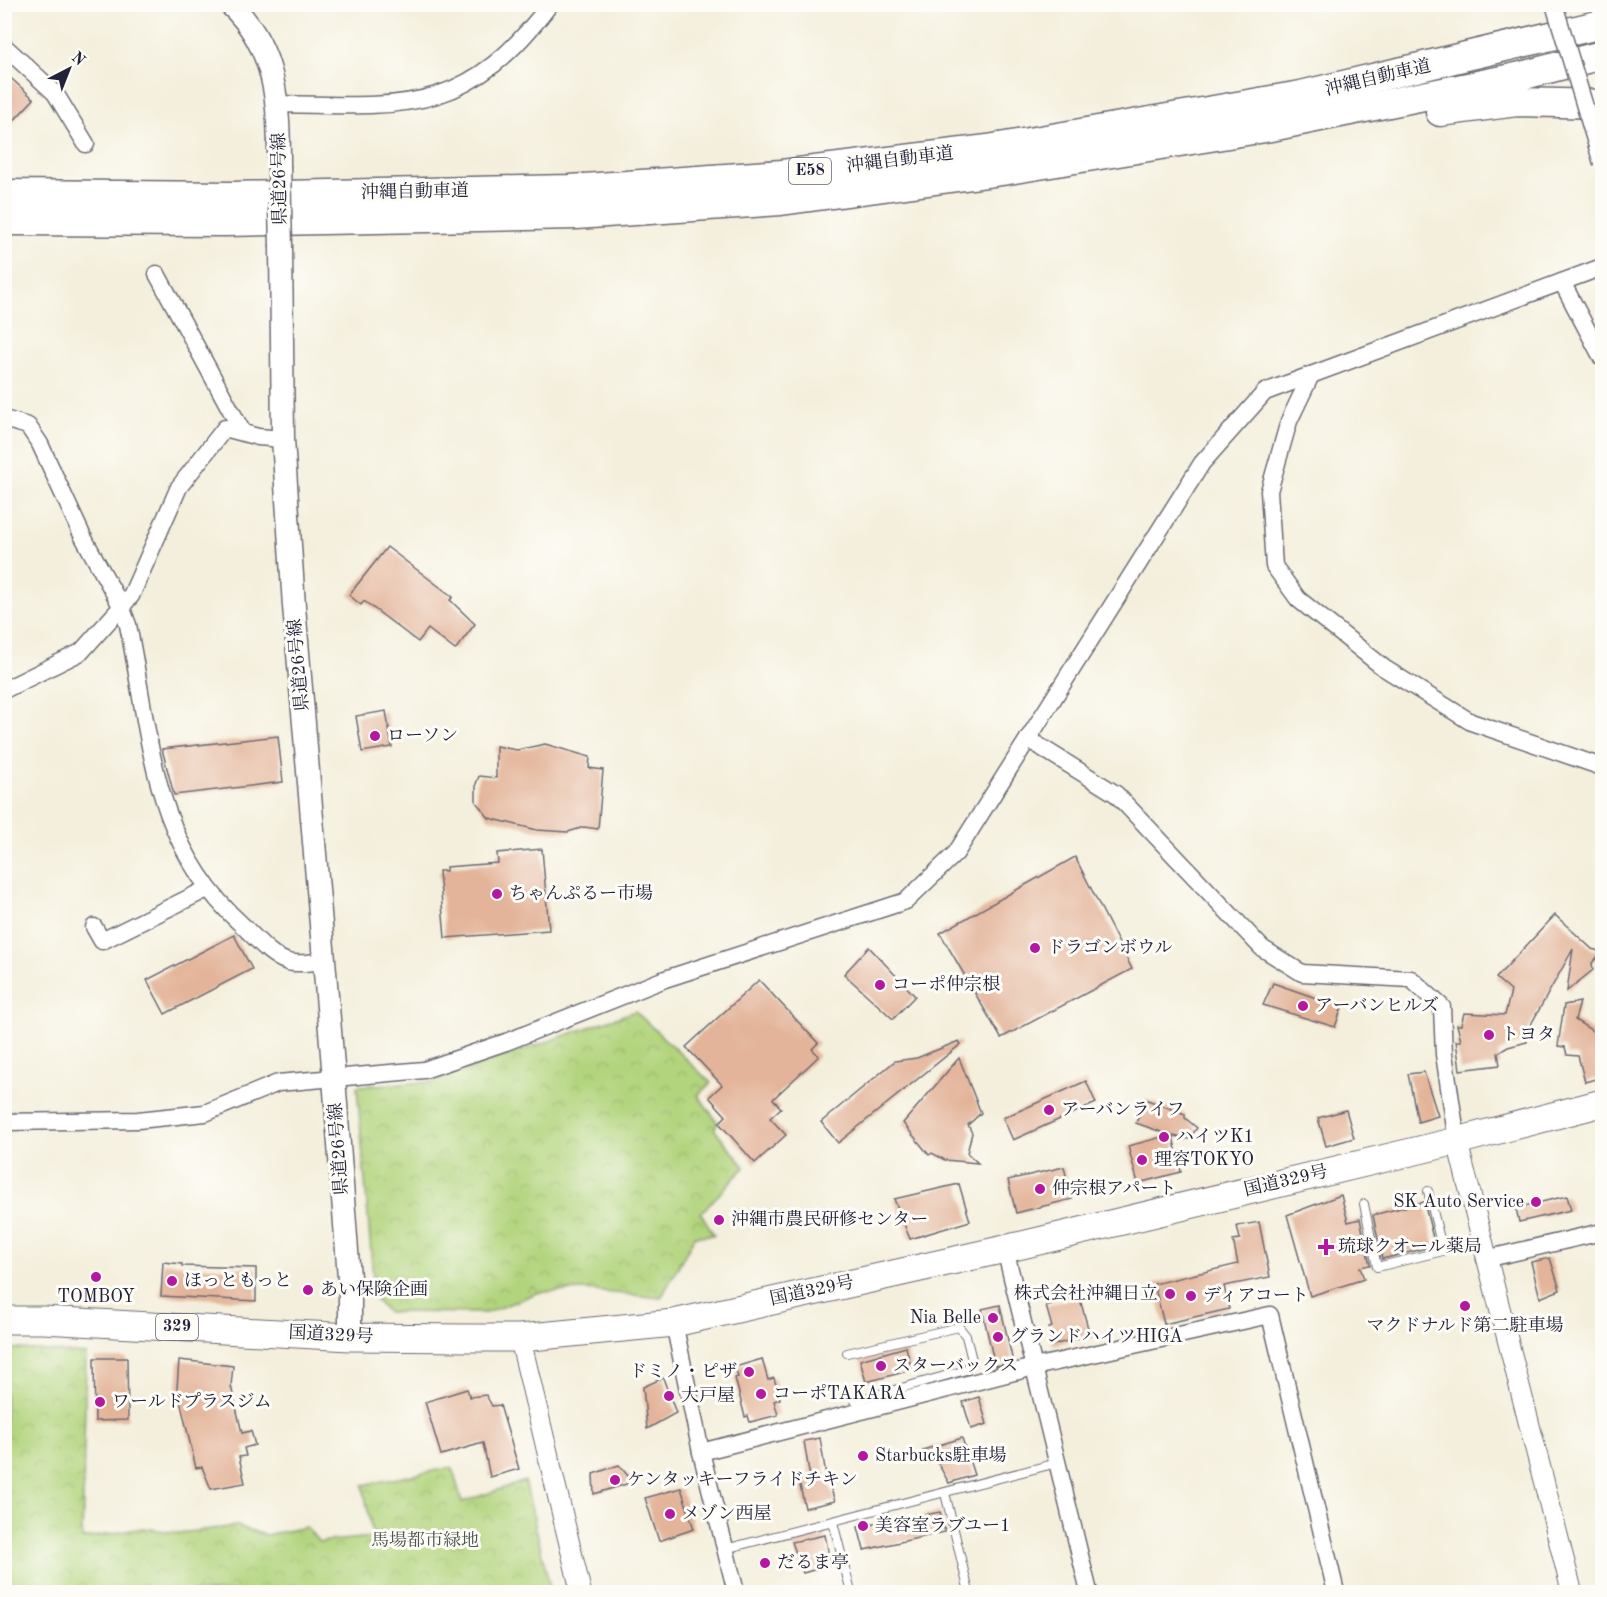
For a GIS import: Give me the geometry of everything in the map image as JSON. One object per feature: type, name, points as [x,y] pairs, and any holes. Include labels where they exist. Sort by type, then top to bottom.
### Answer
[{"type":"highway","name":"沖縄自動車道","points":[[4,194],[233,196],[570,189],[782,174],[988,149],[1301,95],[1602,24]]},
{"type":"highway","name":"沖縄自動車道","points":[[4,221],[225,222],[576,215],[781,201],[1002,171],[1271,127],[1517,77],[1602,55]]},
{"type":"highway","points":[[1271,127],[1322,133],[1472,106],[1527,101],[1602,104]]},
{"type":"highway","name":"国道329号","points":[[4,1320],[43,1320],[350,1337],[520,1338],[674,1323],[1005,1250],[1456,1141],[1602,1103]]},
{"type":"main road","name":"県道26号線","points":[[230,4],[249,27],[260,46],[270,69],[279,105],[283,439],[294,606],[334,1078],[350,1299],[350,1337]]},
{"type":"street","points":[[279,105],[395,104],[444,94],[474,80],[499,63],[521,41],[550,4]]},
{"type":"street","points":[[1554,4],[1602,164]]},
{"type":"street","points":[[4,46],[55,93],[86,144]]},
{"type":"street","points":[[4,1122],[138,1120],[205,1113],[278,1083],[424,1070],[506,1042],[664,979],[906,901],[956,853],[1202,463],[1265,392],[1602,267]]},
{"type":"street","points":[[157,274],[242,430]]},
{"type":"street","points":[[1562,282],[1602,358]]},
{"type":"street","points":[[1311,375],[1288,421],[1269,491],[1274,566],[1298,599],[1384,668],[1471,722],[1602,767]]},
{"type":"street","points":[[4,419],[28,426],[40,444],[82,535],[121,606],[128,625],[158,784],[168,819],[207,889],[236,920],[278,956],[290,962],[325,962]]},
{"type":"street","points":[[4,690],[81,652],[131,596],[179,487],[225,428],[242,430],[258,437],[283,439]]},
{"type":"street","points":[[1028,739],[1116,794],[1262,948],[1302,973],[1411,979],[1442,1007],[1444,1054],[1456,1141],[1572,1593]]},
{"type":"street","points":[[94,927],[102,940],[207,889]]},
{"type":"street","points":[[1485,1259],[1602,1232]]},
{"type":"street","points":[[1005,1250],[1089,1593]]},
{"type":"street","points":[[701,1452],[1034,1367],[1270,1315],[1336,1593]]},
{"type":"street","points":[[674,1323],[701,1452],[736,1593]]},
{"type":"street","points":[[520,1338],[581,1593]]},
{"type":"lane","points":[[1364,1204],[1377,1267],[1443,1251],[1428,1191]]},
{"type":"lane","points":[[847,1353],[959,1327],[966,1336],[972,1360],[966,1370],[855,1401]]},
{"type":"lane","points":[[725,1549],[1057,1463]]},
{"type":"lane","points":[[945,1493],[969,1593]]},
{"type":"lane","points":[[833,1522],[851,1593]]},
{"type":"green space","points":[[635,1011],[711,1083],[698,1095],[718,1123],[714,1129],[745,1167],[701,1213],[714,1235],[695,1236],[661,1298],[585,1290],[540,1292],[486,1313],[387,1312],[375,1300],[357,1086],[431,1082]]},
{"type":"green space","name":"馬場都市緑地","points":[[5,1348],[86,1354],[82,1539],[143,1528],[179,1533],[237,1526],[265,1535],[306,1527],[319,1542],[373,1537],[363,1485],[452,1467],[462,1502],[525,1481],[551,1592],[5,1592]]},
{"type":"building","points":[[4,72],[34,99],[4,131]]},
{"type":"building","points":[[387,547],[453,597],[450,600],[475,624],[455,650],[428,629],[418,642],[364,601],[361,605],[349,595]]},
{"type":"building","points":[[386,711],[392,747],[362,752],[356,716]]},
{"type":"building","points":[[278,736],[283,782],[174,795],[162,749]]},
{"type":"building","points":[[545,744],[590,757],[589,768],[603,770],[598,829],[584,827],[568,832],[537,830],[489,818],[476,802],[476,784],[479,776],[496,778],[496,746],[517,750]]},
{"type":"building","points":[[542,849],[549,930],[445,938],[439,871],[446,871],[446,867],[498,863],[497,853]]},
{"type":"building","name":"ドラゴンボウル","points":[[1075,857],[1132,969],[1001,1038],[940,933]]},
{"type":"building","points":[[1555,915],[1592,949],[1602,952],[1592,963],[1593,970],[1567,991],[1573,949],[1525,1035],[1527,1042],[1508,1047],[1498,1053],[1500,1065],[1460,1070],[1456,1041],[1461,1041],[1457,1025],[1461,1025],[1464,1013],[1505,1015],[1511,991],[1496,978]]},
{"type":"building","points":[[234,935],[252,969],[165,1014],[147,980]]},
{"type":"building","name":"コーポ仲宗根","points":[[869,947],[915,996],[893,1019],[844,974]]},
{"type":"building","points":[[759,980],[818,1043],[812,1049],[819,1056],[773,1099],[781,1108],[770,1118],[786,1135],[755,1163],[719,1123],[726,1116],[709,1097],[722,1085],[686,1047]]},
{"type":"building","name":"アーバンヒルズ","points":[[1273,983],[1342,1007],[1335,1027],[1263,1005]]},
{"type":"building","points":[[1580,1002],[1575,1020],[1602,1037],[1602,1077],[1585,1082],[1578,1056],[1567,1055],[1565,1047],[1558,1046],[1564,1005]]},
{"type":"building","points":[[959,1041],[961,1044],[838,1143],[821,1122],[895,1061],[917,1058]]},
{"type":"building","points":[[959,1058],[981,1113],[968,1125],[972,1133],[967,1153],[978,1163],[945,1160],[932,1153],[929,1155],[903,1123]]},
{"type":"building","points":[[1424,1072],[1438,1116],[1418,1122],[1408,1074]]},
{"type":"building","name":"アーバンライフ","points":[[1086,1081],[1096,1103],[1013,1140],[1003,1118]]},
{"type":"building","name":"ハイツK1","points":[[1145,1099],[1185,1114],[1185,1118],[1197,1128],[1189,1139],[1173,1136],[1181,1172],[1138,1183],[1128,1146],[1170,1135],[1136,1123]]},
{"type":"building","points":[[1346,1110],[1354,1138],[1326,1146],[1318,1118]]},
{"type":"building","name":"仲宗根アパート","points":[[1064,1167],[1072,1199],[1016,1213],[1008,1180]]},
{"type":"building","points":[[959,1184],[970,1221],[910,1239],[894,1199]]},
{"type":"building","name":"琉球クオール薬局","points":[[1341,1195],[1348,1222],[1360,1219],[1370,1265],[1360,1267],[1364,1279],[1310,1296],[1287,1215]]},
{"type":"building","points":[[1567,1196],[1571,1210],[1519,1222],[1516,1208]]},
{"type":"building","points":[[1424,1202],[1435,1246],[1382,1259],[1373,1215]]},
{"type":"building","points":[[1259,1222],[1270,1277],[1224,1286],[1229,1309],[1164,1324],[1154,1284],[1238,1264],[1233,1240],[1240,1239],[1237,1226]]},
{"type":"building","points":[[1550,1258],[1560,1290],[1540,1298],[1531,1262]]},
{"type":"building","points":[[163,1262],[182,1264],[182,1266],[256,1268],[256,1301],[161,1296]]},
{"type":"building","points":[[1079,1296],[1090,1335],[1053,1345],[1049,1328],[1052,1327],[1046,1306]]},
{"type":"building","name":"グランドハイツHIGA","points":[[1000,1305],[1013,1362],[995,1366],[982,1309]]},
{"type":"building","points":[[906,1347],[912,1370],[866,1382],[860,1360]]},
{"type":"building","points":[[94,1358],[127,1358],[128,1420],[95,1421]]},
{"type":"building","name":"コーポTAKARA","points":[[762,1359],[768,1380],[774,1378],[780,1399],[774,1401],[778,1415],[750,1422],[748,1416],[745,1417],[735,1378],[738,1377],[735,1367]]},
{"type":"building","points":[[179,1360],[233,1366],[231,1386],[242,1433],[251,1431],[255,1445],[244,1448],[246,1456],[239,1457],[245,1483],[211,1489],[202,1467],[196,1468],[177,1388]]},
{"type":"building","points":[[663,1378],[676,1413],[647,1429],[643,1387]]},
{"type":"building","points":[[467,1389],[470,1397],[486,1395],[492,1406],[500,1405],[519,1469],[490,1477],[483,1443],[441,1455],[425,1402]]},
{"type":"building","points":[[979,1397],[987,1424],[971,1429],[963,1402]]},
{"type":"building","points":[[820,1438],[826,1475],[835,1501],[805,1508],[799,1481],[810,1478],[804,1441]]},
{"type":"building","points":[[962,1438],[974,1475],[949,1483],[936,1460],[928,1463],[923,1450]]},
{"type":"building","points":[[619,1465],[633,1482],[594,1494],[593,1474]]},
{"type":"building","name":"メゾン西屋","points":[[681,1488],[694,1529],[659,1541],[645,1498]]},
{"type":"building","points":[[940,1512],[945,1532],[864,1550],[858,1527]]},
{"type":"building","points":[[825,1535],[831,1565],[803,1573],[792,1542]]},
{"type":"place","name":"ローソン","points":[[375,736]]},
{"type":"place","name":"ちゃんぷるー市場","points":[[497,894]]},
{"type":"place","name":"ドラゴンボウル","points":[[1035,948]]},
{"type":"place","name":"コーポ仲宗根","points":[[880,985]]},
{"type":"place","name":"アーバンヒルズ","points":[[1303,1006]]},
{"type":"place","name":"トヨタ","points":[[1489,1035]]},
{"type":"place","name":"アーバンライフ","points":[[1049,1110]]},
{"type":"place","name":"ハイツK1","points":[[1164,1137]]},
{"type":"place","name":"理容TOKYO","points":[[1142,1160]]},
{"type":"place","name":"仲宗根アパート","points":[[1040,1189]]},
{"type":"place","name":"SK Auto Service","points":[[1536,1202]]},
{"type":"place","name":"沖縄市農民研修センター","points":[[719,1220]]},
{"type":"place","name":"琉球クオール薬局","points":[[1326,1247]]},
{"type":"place","name":"TOMBOY","points":[[96,1277]]},
{"type":"place","name":"ほっともっと","points":[[172,1281]]},
{"type":"place","name":"あい保険企画","points":[[308,1290]]},
{"type":"place","name":"株式会社沖縄日立","points":[[1170,1294]]},
{"type":"place","name":"ディアコート","points":[[1191,1296]]},
{"type":"place","name":"マクドナルド第二駐車場","points":[[1465,1306]]},
{"type":"place","name":"Nia Belle","points":[[993,1318]]},
{"type":"place","name":"グランドハイツHIGA","points":[[998,1337]]},
{"type":"place","name":"スターバックス","points":[[881,1366]]},
{"type":"place","name":"ドミノ・ピザ","points":[[749,1372]]},
{"type":"place","name":"コーポTAKARA","points":[[761,1394]]},
{"type":"place","name":"大戸屋","points":[[669,1396]]},
{"type":"place","name":"ワールドプラスジム","points":[[100,1402]]},
{"type":"place","name":"Starbucks駐車場","points":[[863,1456]]},
{"type":"place","name":"ケンタッキーフライドチキン","points":[[615,1480]]},
{"type":"place","name":"メゾン西屋","points":[[670,1514]]},
{"type":"place","name":"美容室ラブユー1","points":[[863,1526]]},
{"type":"place","name":"だるま亭","points":[[765,1563]]}]
